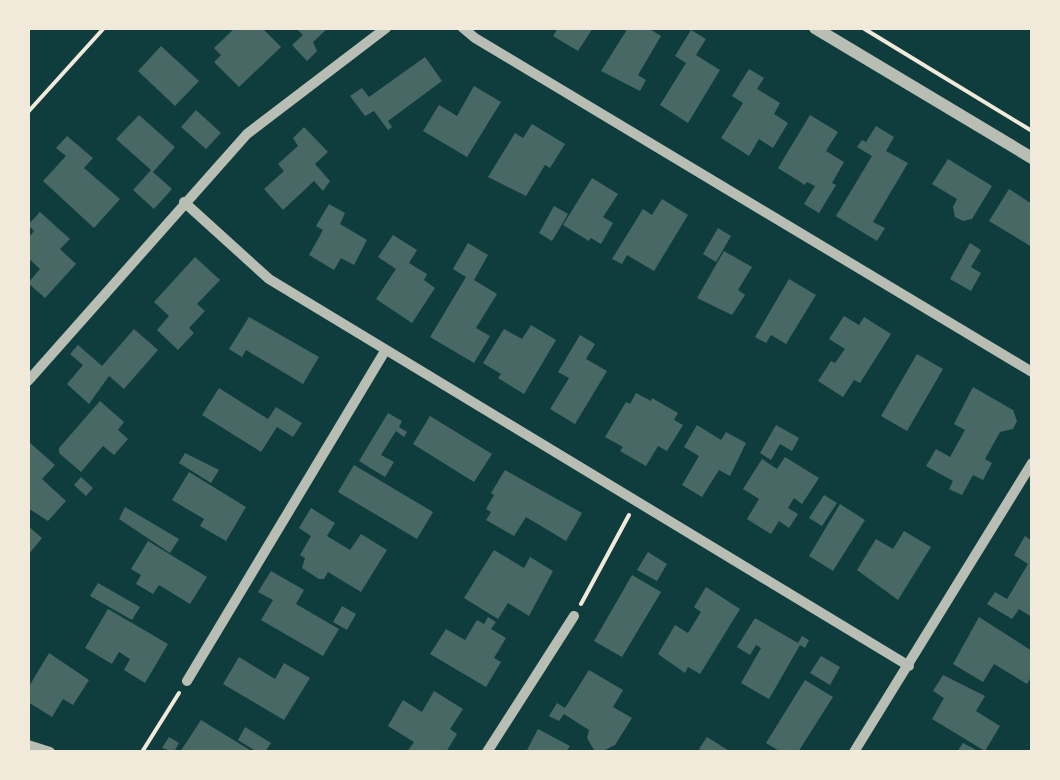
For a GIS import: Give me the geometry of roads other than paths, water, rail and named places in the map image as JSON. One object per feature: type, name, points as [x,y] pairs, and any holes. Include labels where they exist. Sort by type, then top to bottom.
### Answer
[{"type":"street","points":[[28,381],[246,134],[386,28]]},
{"type":"street","points":[[463,28],[1032,372]]},
{"type":"street","points":[[815,28],[1032,158]]},
{"type":"street","points":[[184,202],[270,279],[909,666]]},
{"type":"street","points":[[186,681],[385,351]]},
{"type":"street","points":[[854,752],[1032,463]]},
{"type":"street","points":[[487,752],[574,616]]},
{"type":"street","points":[[28,745],[50,752]]}]
